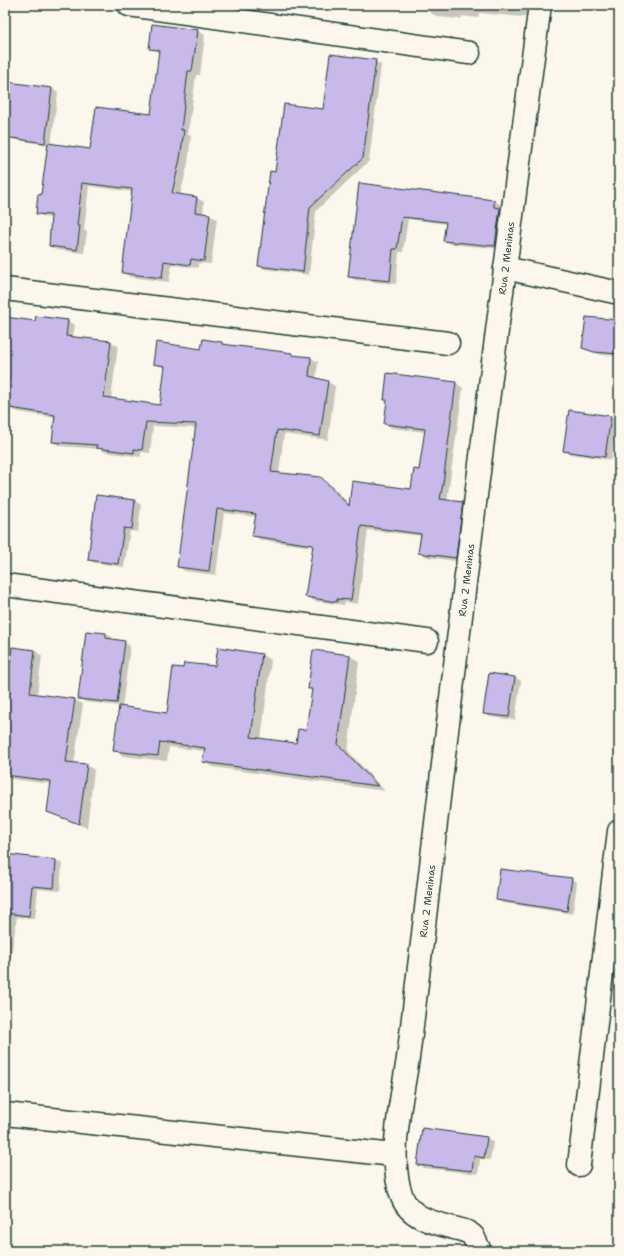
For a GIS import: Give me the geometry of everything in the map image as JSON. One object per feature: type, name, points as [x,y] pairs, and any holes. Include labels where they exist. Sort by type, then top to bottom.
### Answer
[{"type":"street","points":[[128,5],[469,53]]},
{"type":"street","name":"Rua 2 Meninas","points":[[480,1251],[473,1236],[468,1232],[426,1220],[416,1215],[407,1206],[401,1196],[394,1155],[414,1015],[445,742],[540,5]]},
{"type":"street","points":[[505,268],[619,293]]},
{"type":"street","points":[[5,289],[448,343]]},
{"type":"street","points":[[5,585],[427,641]]},
{"type":"street","points":[[579,1166],[619,832]]},
{"type":"street","points":[[5,1114],[394,1155]]},
{"type":"building","points":[[152,24],[198,30],[192,71],[188,71],[181,130],[184,130],[180,159],[172,193],[197,197],[195,212],[210,214],[204,261],[191,259],[190,265],[164,261],[162,278],[122,273],[132,189],[82,183],[77,226],[80,226],[77,250],[49,246],[51,215],[36,214],[38,194],[41,195],[48,143],[90,149],[96,107],[151,114],[159,50],[149,49]]},
{"type":"building","points":[[330,54],[376,60],[363,158],[310,207],[303,272],[258,266],[270,171],[275,172],[284,104],[323,109]]},
{"type":"building","points":[[8,82],[52,88],[45,143],[5,137],[5,101]]},
{"type":"building","points":[[359,183],[494,200],[494,207],[500,208],[495,246],[443,241],[446,222],[402,217],[397,249],[393,249],[390,281],[348,277]]},
{"type":"building","points":[[36,316],[68,320],[66,336],[111,341],[104,397],[160,405],[165,366],[153,364],[156,342],[201,349],[203,339],[222,342],[222,344],[292,353],[292,355],[311,357],[309,376],[328,381],[320,436],[277,430],[271,472],[321,477],[349,506],[352,481],[411,489],[414,469],[419,470],[425,429],[384,424],[387,400],[384,400],[387,373],[456,382],[440,499],[463,502],[456,558],[418,553],[421,534],[361,526],[351,600],[337,599],[337,602],[305,597],[313,545],[252,536],[256,514],[217,509],[209,571],[177,567],[196,424],[146,422],[142,450],[134,449],[134,453],[96,448],[97,445],[52,442],[55,415],[10,408],[11,406],[5,405],[5,317],[35,321]]},
{"type":"building","points":[[586,317],[619,320],[619,354],[594,352],[582,348]]},
{"type":"building","points":[[569,410],[611,416],[605,457],[563,451]]},
{"type":"building","points":[[96,495],[135,500],[132,529],[124,528],[118,564],[88,560]]},
{"type":"building","points":[[86,631],[106,633],[106,638],[125,641],[117,703],[78,699]]},
{"type":"building","points":[[12,647],[35,650],[30,693],[75,699],[66,762],[87,764],[79,824],[47,812],[51,781],[5,775],[7,735],[5,735],[5,701]]},
{"type":"building","points":[[218,647],[262,654],[251,737],[296,743],[298,729],[306,730],[312,689],[308,689],[313,650],[350,655],[338,744],[378,786],[202,762],[205,748],[160,742],[158,756],[113,751],[119,706],[167,713],[173,667],[183,668],[184,663],[215,666]]},
{"type":"building","points":[[489,673],[515,677],[509,717],[483,714]]},
{"type":"building","points":[[5,854],[56,860],[54,888],[32,886],[29,916],[5,913]]},
{"type":"building","points":[[500,869],[572,878],[567,911],[496,900]]},
{"type":"building","points":[[422,1128],[487,1137],[484,1158],[474,1156],[472,1171],[417,1165]]}]
